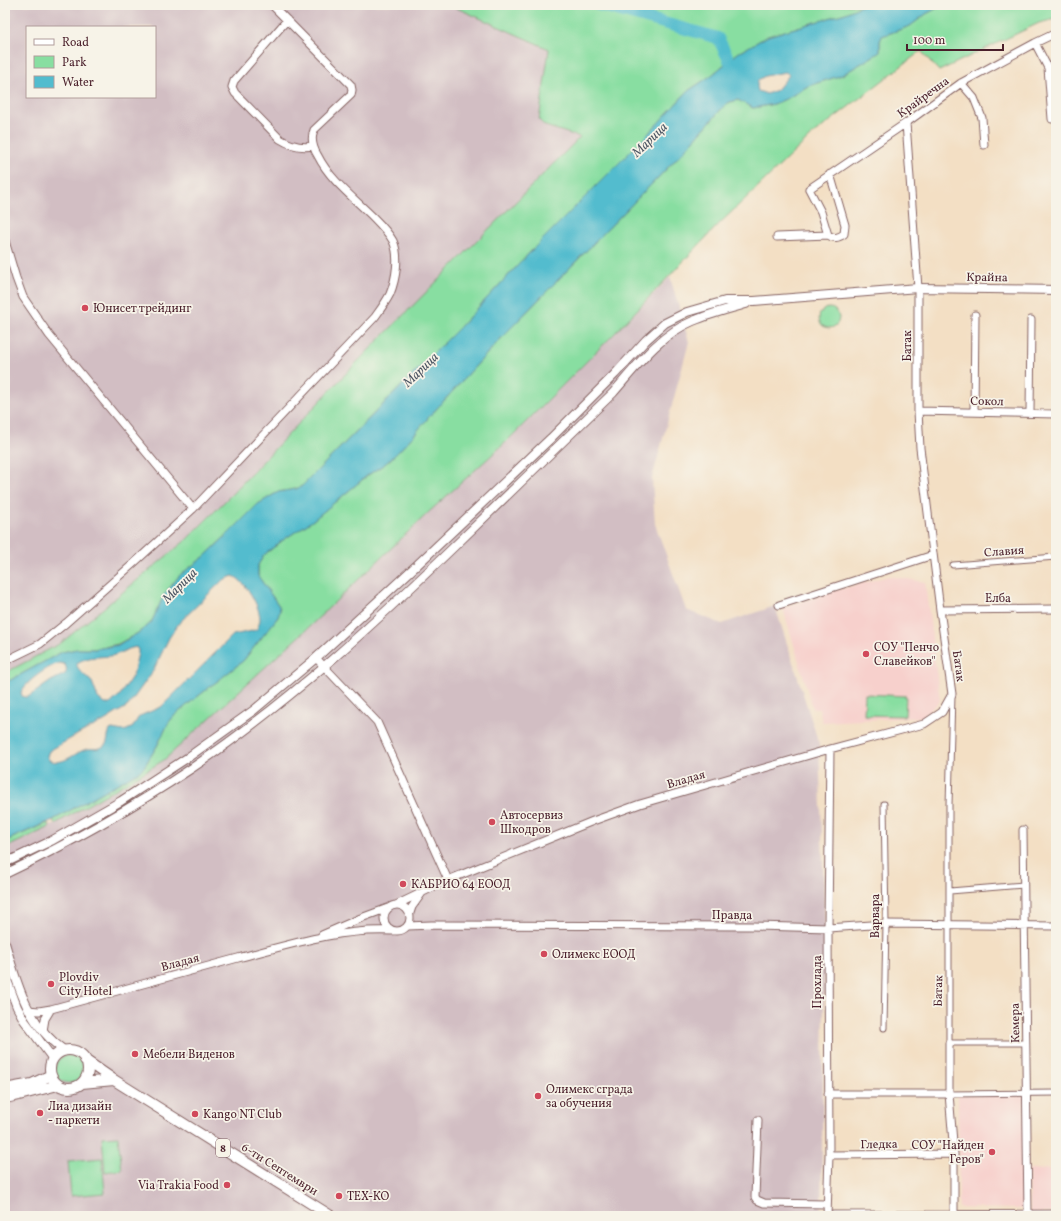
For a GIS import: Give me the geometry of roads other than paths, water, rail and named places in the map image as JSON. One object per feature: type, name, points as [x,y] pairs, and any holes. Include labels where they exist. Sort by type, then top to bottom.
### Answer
[{"type":"main road","points":[[58,1085],[51,1075],[50,1067],[53,1059],[58,1054],[65,1051]]},
{"type":"main road","name":"8","points":[[65,1051],[76,1052],[85,1060]]},
{"type":"main road","points":[[82,1083],[87,1072],[85,1060]]},
{"type":"main road","name":"6-ти Септември","points":[[85,1060],[114,1080],[331,1216]]},
{"type":"main road","points":[[5,1089],[32,1084],[51,1075]]},
{"type":"main road","points":[[5,1098],[58,1085],[70,1088],[82,1083],[114,1080]]},
{"type":"street","points":[[5,661],[40,644],[66,623],[193,509],[375,317],[389,295],[397,263],[393,241],[376,220],[324,168],[313,146],[312,136],[314,130],[351,95],[351,85],[272,5]]},
{"type":"street","points":[[287,20],[234,81],[232,87],[235,93],[280,139],[286,143],[302,147],[313,146]]},
{"type":"street","name":"Крайречна","points":[[828,235],[821,212],[809,189],[906,123],[961,83],[1056,33]]},
{"type":"street","points":[[1035,43],[1048,68],[1052,119]]},
{"type":"street","points":[[961,83],[974,98],[982,118],[984,145]]},
{"type":"street","name":"Батак","points":[[906,123],[918,288],[918,412],[920,448],[952,694],[949,805],[949,1094],[954,1154],[954,1215]]},
{"type":"street","points":[[777,238],[828,235],[833,238],[840,237],[844,234],[845,225],[830,174]]},
{"type":"street","points":[[5,241],[16,278],[24,297],[48,335],[193,509]]},
{"type":"street","points":[[5,863],[52,841],[87,822],[187,758],[254,710],[316,658],[417,565],[551,438],[616,374],[646,340],[665,323],[687,312],[725,301],[754,301],[918,288]]},
{"type":"street","name":"Крайна","points":[[918,288],[1056,290]]},
{"type":"street","points":[[5,874],[92,830],[126,810],[193,768],[260,718],[324,667],[389,610],[613,394],[646,355],[666,338],[692,321],[754,301]]},
{"type":"street","points":[[974,316],[974,412]]},
{"type":"street","points":[[1030,413],[1031,320]]},
{"type":"street","name":"Сокол","points":[[918,412],[1056,414]]},
{"type":"street","points":[[779,604],[933,556]]},
{"type":"street","name":"Славия","points":[[953,565],[1056,557]]},
{"type":"street","name":"Елба","points":[[940,610],[1056,609]]},
{"type":"street","points":[[316,658],[377,722],[448,880]]},
{"type":"street","name":"Владая","points":[[315,938],[396,905],[448,880],[593,821],[640,804],[830,749],[924,724],[942,712],[952,694]]},
{"type":"street","name":"Прохлада","points":[[827,1216],[830,749]]},
{"type":"street","name":"Варвара","points":[[884,804],[886,924],[884,1028]]},
{"type":"street","name":"Кемера","points":[[1023,830],[1028,1215]]},
{"type":"street","points":[[950,891],[1024,885]]},
{"type":"street","points":[[408,926],[412,908],[422,893]]},
{"type":"street","points":[[396,905],[404,906],[410,913]]},
{"type":"street","points":[[388,908],[385,912],[384,921],[393,931]]},
{"type":"street","name":"Правда","points":[[408,926],[746,926],[828,928],[886,924],[1056,926]]},
{"type":"street","name":"Владая","points":[[28,1010],[51,1010],[139,984],[315,938],[362,930],[402,931],[408,926]]},
{"type":"street","points":[[5,943],[18,988],[28,1010],[53,1043],[65,1051]]},
{"type":"street","points":[[5,975],[17,1007],[24,1020],[53,1059]]},
{"type":"street","points":[[43,1031],[45,1019],[51,1010]]},
{"type":"street","points":[[949,1043],[1026,1043]]},
{"type":"street","points":[[828,1094],[1056,1093]]},
{"type":"street","points":[[758,1120],[757,1200],[764,1203],[827,1204]]},
{"type":"street","name":"Гледка","points":[[828,1156],[954,1154]]},
{"type":"street","points":[[827,1216],[1056,1214]]},
{"type":"water","name":"Марица","points":[[863,5],[943,5],[926,14],[910,26],[882,36],[880,41],[880,52],[842,75],[808,86],[788,98],[774,104],[753,108],[738,100],[725,105],[683,152],[506,333],[396,454],[312,521],[283,540],[264,555],[258,565],[258,576],[279,606],[280,610],[278,617],[243,661],[175,715],[169,722],[144,767],[140,771],[53,820],[5,841],[5,683],[62,652],[118,645],[151,623],[164,595],[180,575],[204,557],[258,504],[278,492],[296,489],[302,486],[460,327],[535,247],[646,136],[688,91],[712,75],[738,53],[768,36],[846,13]],"holes":[[[785,72],[789,75],[777,90],[767,94],[758,91],[757,86],[758,80],[765,76]],[[233,576],[247,588],[255,601],[259,614],[260,620],[257,629],[233,635],[161,707],[142,715],[138,718],[133,727],[127,730],[110,730],[107,742],[103,747],[84,750],[59,762],[49,760],[47,756],[49,751],[128,706],[153,671],[169,638],[179,623],[223,580]],[[136,647],[138,650],[133,675],[120,695],[110,704],[105,704],[98,698],[92,682],[80,671],[77,663],[86,659],[115,655]],[[59,663],[64,664],[66,666],[65,674],[51,681],[28,697],[22,696],[21,692],[28,683],[43,671]]]},
{"type":"waterway","points":[[599,5],[718,38],[729,60],[739,74]]},
{"type":"place","name":"Юнисет трейдинг","points":[[85,308]]},
{"type":"place","name":"СОУ \"Пенчо Славейков\"","points":[[866,654]]},
{"type":"place","name":"Автосервиз Шкодров","points":[[492,822]]},
{"type":"place","name":"КАБРИО 64 ЕООД","points":[[403,884]]},
{"type":"place","name":"Олимекс ЕООД","points":[[544,954]]},
{"type":"place","name":"Plovdiv City Hotel","points":[[51,984]]},
{"type":"place","name":"Мебели Виденов","points":[[135,1054]]},
{"type":"place","name":"Олимекс сграда за обучения","points":[[538,1096]]},
{"type":"place","name":"Лиа дизайн - паркети","points":[[40,1113]]},
{"type":"place","name":"Kango NT Club","points":[[195,1114]]},
{"type":"place","name":"СОУ \"Найден Геров\"","points":[[992,1152]]},
{"type":"place","name":"Via Trakia Food","points":[[227,1185]]},
{"type":"place","name":"ТЕХ-КО","points":[[339,1196]]}]
